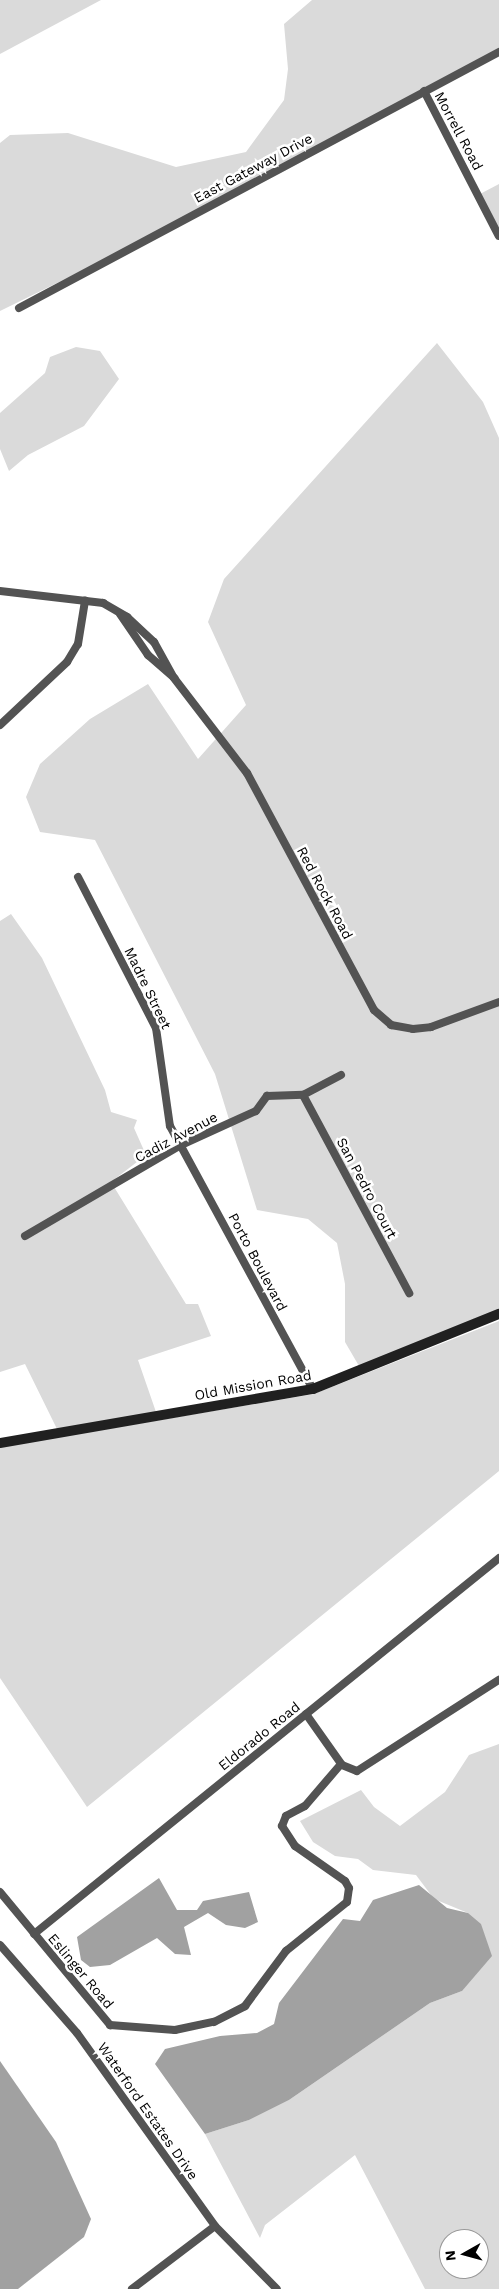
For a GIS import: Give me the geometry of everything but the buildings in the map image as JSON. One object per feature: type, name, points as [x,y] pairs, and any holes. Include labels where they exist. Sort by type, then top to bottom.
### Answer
[{"type":"street","name":"East Gateway Drive","points":[[19,308],[499,52]]},
{"type":"street","name":"Morrell Road","points":[[424,91],[499,236]]},
{"type":"street","name":"Red Rock Road","points":[[0,591],[103,603],[120,614],[154,642],[174,678]]},
{"type":"street","points":[[0,725],[67,662],[78,644],[85,601]]},
{"type":"street","name":"Red Rock Road","points":[[120,614],[144,648],[174,678],[248,773],[374,1010],[391,1025],[413,1029],[431,1027],[499,1002]]},
{"type":"street","points":[[144,648],[154,642]]},
{"type":"street","name":"Madre Street","points":[[78,877],[156,1028],[166,1108],[181,1145]]},
{"type":"street","name":"Cadiz Avenue","points":[[25,1236],[181,1145],[256,1111],[267,1096],[303,1095],[341,1076]]},
{"type":"street","name":"San Pedro Court","points":[[303,1095],[409,1293]]},
{"type":"street","name":"Porto Boulevard","points":[[181,1145],[313,1390]]},
{"type":"street","name":"Old Mission Road","points":[[0,1443],[313,1390],[499,1314]]},
{"type":"street","name":"Eldorado Road","points":[[34,1934],[499,1558]]},
{"type":"street","points":[[306,1714],[341,1764],[357,1770],[499,1680]]},
{"type":"street","name":"Eslinger Road","points":[[0,1892],[110,2025],[136,2030],[174,2030],[232,2015],[245,2006],[286,1951],[346,1902],[349,1888],[295,1846],[282,1824],[286,1816],[305,1806],[341,1764]]},
{"type":"street","name":"Waterford Estates Drive","points":[[0,1945],[77,2033],[215,2226],[276,2289]]},
{"type":"street","points":[[132,2289],[215,2226]]},
{"type":"shaded area","points":[[0,0],[101,0],[0,54]]},
{"type":"shaded area","points":[[312,0],[499,0],[499,54],[279,174],[0,311],[0,143],[10,135],[68,133],[176,167],[246,152],[284,100],[288,69],[284,24]]},
{"type":"shaded area","points":[[499,184],[499,228],[480,194]]},
{"type":"shaded area","points":[[437,343],[483,402],[499,438],[499,1310],[359,1366],[345,1342],[345,1284],[337,1243],[308,1219],[257,1210],[215,1074],[95,840],[40,832],[26,797],[40,764],[90,719],[148,684],[198,759],[246,705],[208,622],[224,579]]},
{"type":"shaded area","points":[[76,347],[100,351],[119,379],[84,426],[28,455],[9,471],[0,449],[0,413],[45,373],[50,357]]},
{"type":"shaded area","points":[[11,914],[42,958],[105,1090],[111,1112],[137,1120],[134,1128],[146,1155],[111,1182],[186,1304],[198,1304],[211,1336],[138,1360],[156,1412],[57,1429],[25,1364],[0,1372],[0,921]]},
{"type":"shaded area","points":[[499,1321],[499,1471],[87,1807],[0,1678],[0,1447],[314,1394]]},
{"type":"shaded area","points":[[499,1744],[499,2289],[425,2289],[355,2155],[265,2225],[260,2238],[205,2134],[249,2120],[289,2100],[430,2003],[462,1991],[468,1913],[434,1899],[416,1875],[373,1870],[358,1859],[335,1856],[313,1842],[300,1821],[361,1790],[374,1807],[400,1826],[445,1792],[469,1755]]},
{"type":"shaded area","points":[[159,1878],[177,1910],[197,1910],[203,1901],[249,1892],[258,1922],[245,1928],[226,1925],[208,1913],[184,1927],[191,1955],[175,1954],[157,1938],[110,1965],[90,1967],[81,1960],[77,1937]]},
{"type":"shaded area","points":[[419,1885],[447,1908],[468,1913],[481,1924],[492,1956],[462,1991],[430,2003],[289,2100],[249,2120],[205,2134],[155,2064],[165,2049],[220,2036],[257,2033],[274,2024],[279,2003],[343,1919],[360,1921],[373,1900]]},
{"type":"shaded area","points":[[0,2061],[56,2142],[91,2219],[84,2237],[18,2289],[0,2289]]}]
